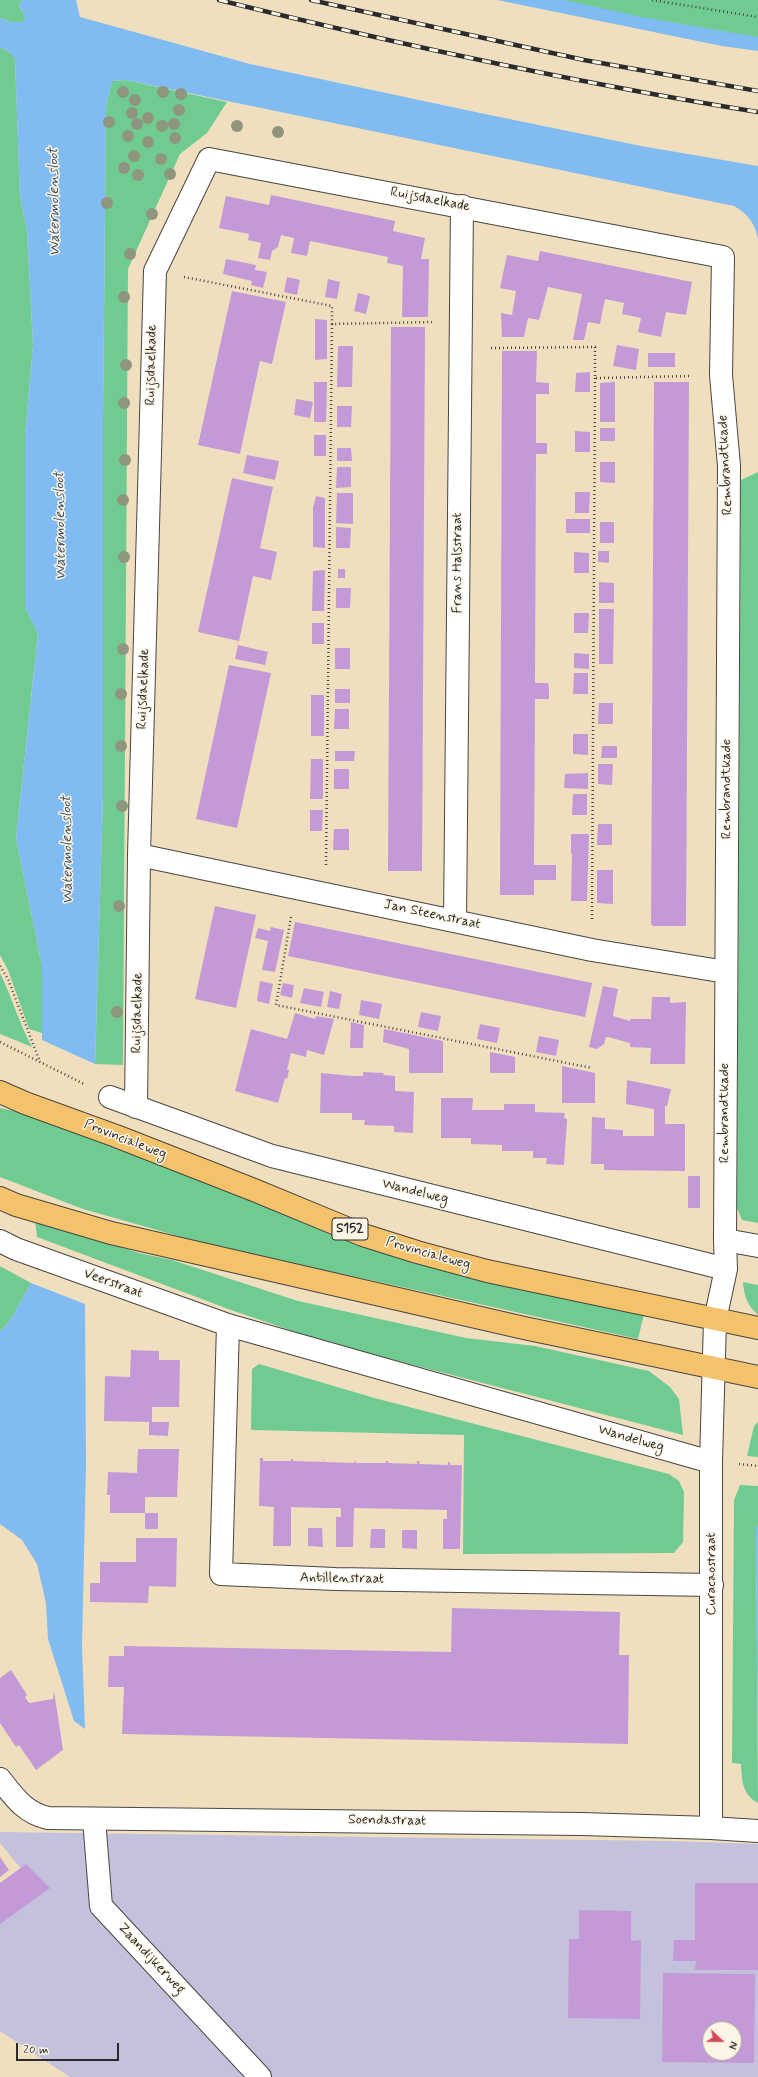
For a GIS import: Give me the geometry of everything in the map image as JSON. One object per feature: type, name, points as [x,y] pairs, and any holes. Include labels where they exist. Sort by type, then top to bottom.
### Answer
[{"type":"main road","name":"Provincialeweg","points":[[0,1092],[25,1103],[116,1136],[254,1190],[363,1235],[396,1246],[487,1271],[758,1328]]},
{"type":"main road","points":[[0,1198],[16,1205],[111,1234],[508,1325],[758,1377]]},
{"type":"street","name":"Ruijsdaelkade","points":[[136,1107],[139,855],[154,271],[209,159],[462,206],[723,257]]},
{"type":"street","name":"Frans Halsstraat","points":[[455,920],[459,348],[462,206]]},
{"type":"street","name":"Rembrandtkade","points":[[715,1320],[726,1269],[724,1240],[729,466],[721,375],[723,257]]},
{"type":"street","name":"Jan Steenstraat","points":[[139,855],[455,920],[592,950],[726,972]]},
{"type":"street","name":"Wandelweg","points":[[110,1097],[272,1156],[726,1269]]},
{"type":"street","points":[[724,1240],[758,1246]]},
{"type":"street","name":"Veerstraat","points":[[0,1241],[16,1249],[228,1325]]},
{"type":"street","name":"Curacaostraat","points":[[711,1828],[711,1462],[715,1369],[715,1320]]},
{"type":"street","name":"Wandelweg","points":[[228,1325],[711,1462]]},
{"type":"street","name":"Antillenstraat","points":[[228,1325],[221,1574],[335,1579],[712,1584]]},
{"type":"street","name":"Soendastraat","points":[[0,1779],[20,1804],[38,1816],[48,1818],[582,1824],[758,1831]]},
{"type":"street","name":"Zaandijkerweg","points":[[94,1819],[101,1906],[260,2077]]},
{"type":"path","points":[[652,0],[758,17]]},
{"type":"path","points":[[154,271],[332,306],[326,893]]},
{"type":"path","points":[[332,324],[460,321]]},
{"type":"path","points":[[459,348],[595,347],[592,950]]},
{"type":"path","points":[[595,378],[721,375]]},
{"type":"path","points":[[296,887],[276,1005],[592,1068]]},
{"type":"path","points":[[0,966],[8,979],[40,1062]]},
{"type":"path","points":[[0,1042],[110,1097]]},
{"type":"shaded area","points":[[0,1832],[669,1841],[758,1844],[758,2077],[70,2077],[0,2031],[0,1913],[35,1886],[0,1843]]},
{"type":"green space","points":[[0,0],[22,0],[19,5],[25,17],[23,23],[11,22],[0,18]]},
{"type":"green space","points":[[544,0],[758,0],[758,40]]},
{"type":"green space","points":[[0,47],[11,53],[15,59],[20,197],[27,231],[33,345],[25,436],[25,607],[38,633],[16,838],[42,966],[42,1033],[29,1029],[8,970],[0,955]]},
{"type":"green space","points":[[126,80],[227,102],[207,133],[180,154],[128,269],[123,1065],[95,1064],[103,796],[103,417],[106,106],[112,81]]},
{"type":"green space","points":[[758,472],[758,1223],[742,1220],[737,1208],[741,480]]},
{"type":"green space","points":[[0,973],[23,1029],[32,1047],[0,1034]]},
{"type":"green space","points":[[0,1108],[29,1114],[644,1314],[638,1339],[352,1276],[252,1257],[83,1209],[0,1177]]},
{"type":"green space","points":[[35,1220],[139,1253],[172,1260],[298,1301],[466,1338],[535,1346],[649,1371],[670,1387],[679,1399],[683,1435],[325,1342],[231,1310],[37,1237]]},
{"type":"green space","points":[[0,1266],[31,1283],[11,1319],[0,1332]]},
{"type":"green space","points":[[743,1282],[758,1285],[758,1315],[751,1308],[747,1300]]},
{"type":"green space","points":[[259,1364],[378,1399],[669,1474],[679,1481],[684,1492],[683,1542],[674,1553],[463,1554],[464,1435],[251,1430],[252,1369]]},
{"type":"green space","points":[[758,1422],[758,1457],[747,1456],[754,1426]]},
{"type":"green space","points":[[740,1485],[758,1486],[758,1525],[756,1526],[758,1803],[749,1796],[746,1791],[741,1764],[732,1763],[734,1500]]},
{"type":"water","name":"Watermolensloot","points":[[22,0],[76,0],[80,17],[250,64],[641,146],[758,166],[758,239],[753,224],[743,212],[734,206],[126,80],[112,81],[106,106],[103,417],[103,796],[95,1064],[42,1040],[42,966],[16,838],[38,634],[25,607],[25,436],[33,345],[27,231],[20,197],[15,60],[11,53],[0,47],[0,18],[11,22],[23,22],[25,17],[19,5]]},
{"type":"water","points":[[497,0],[564,0],[641,17],[758,37],[758,51],[722,46]]},
{"type":"water","points":[[31,1283],[85,1304],[86,1465],[82,1646],[85,1729],[74,1721],[48,1639],[46,1603],[37,1564],[22,1540],[0,1524],[0,1332],[11,1319]]},
{"type":"water","points":[[758,1525],[758,1767],[756,1526]]},
{"type":"building","points":[[271,195],[395,221],[393,231],[425,238],[421,259],[429,259],[428,317],[402,317],[403,266],[387,263],[388,257],[310,241],[307,256],[291,253],[294,238],[281,235],[278,247],[272,251],[270,260],[258,258],[261,243],[248,240],[249,234],[219,228],[226,196],[269,205]]},
{"type":"building","points":[[540,251],[692,282],[686,315],[666,312],[661,337],[638,332],[641,318],[622,314],[624,303],[605,299],[600,324],[588,322],[584,340],[573,340],[582,294],[548,287],[539,320],[528,318],[524,337],[502,337],[501,313],[512,315],[516,291],[500,288],[507,255],[538,261]]},
{"type":"building","points":[[226,259],[256,265],[255,270],[267,272],[263,288],[251,285],[252,281],[223,274]]},
{"type":"building","points":[[287,277],[300,280],[297,295],[284,292]]},
{"type":"building","points":[[328,279],[340,282],[337,299],[325,297]]},
{"type":"building","points":[[232,291],[286,302],[272,364],[260,361],[240,454],[198,445]]},
{"type":"building","points":[[358,293],[370,296],[366,314],[354,311]]},
{"type":"building","points":[[315,319],[327,320],[327,359],[315,360]]},
{"type":"building","points":[[391,327],[425,327],[422,871],[388,871]]},
{"type":"building","points":[[617,345],[639,349],[636,370],[613,366]]},
{"type":"building","points":[[338,346],[353,346],[352,387],[337,387]]},
{"type":"building","points":[[502,351],[537,351],[536,382],[549,383],[549,394],[536,394],[536,443],[547,443],[547,454],[536,454],[535,683],[548,683],[549,699],[535,699],[534,865],[556,865],[556,880],[534,880],[534,895],[500,895]]},
{"type":"building","points":[[648,353],[675,353],[675,367],[648,367]]},
{"type":"building","points":[[590,372],[590,392],[575,392],[576,373]]},
{"type":"building","points":[[314,382],[327,382],[326,422],[314,422]]},
{"type":"building","points":[[615,382],[615,422],[600,422],[600,383]]},
{"type":"building","points":[[654,382],[689,382],[686,926],[653,926],[651,924]]},
{"type":"building","points":[[296,399],[313,402],[310,418],[294,415]]},
{"type":"building","points":[[337,406],[352,406],[351,427],[337,427]]},
{"type":"building","points":[[600,428],[615,428],[615,441],[600,441]]},
{"type":"building","points":[[575,431],[590,432],[590,452],[575,452]]},
{"type":"building","points":[[314,435],[326,435],[326,456],[314,456]]},
{"type":"building","points":[[337,448],[351,448],[352,461],[337,461]]},
{"type":"building","points":[[247,455],[279,461],[275,480],[243,473]]},
{"type":"building","points":[[600,462],[615,462],[615,483],[600,482]]},
{"type":"building","points":[[337,467],[351,467],[351,487],[336,488]]},
{"type":"building","points":[[232,478],[273,487],[260,548],[277,552],[271,580],[253,576],[239,641],[198,632]]},
{"type":"building","points":[[575,492],[590,492],[589,513],[575,513]]},
{"type":"building","points":[[337,493],[353,493],[353,524],[336,523]]},
{"type":"building","points":[[316,496],[325,498],[325,548],[313,547],[313,508]]},
{"type":"building","points":[[566,519],[590,519],[590,533],[566,533]]},
{"type":"building","points":[[600,522],[614,522],[614,543],[600,543]]},
{"type":"building","points":[[336,527],[351,528],[350,548],[336,548]]},
{"type":"building","points":[[598,551],[609,551],[609,563],[598,562]]},
{"type":"building","points":[[574,552],[589,553],[589,573],[574,573]]},
{"type":"building","points":[[338,569],[345,569],[345,578],[338,578]]},
{"type":"building","points":[[325,570],[324,611],[312,611],[313,571]]},
{"type":"building","points":[[599,582],[614,583],[614,603],[599,603]]},
{"type":"building","points":[[336,588],[351,588],[350,608],[336,608]]},
{"type":"building","points":[[599,609],[614,609],[613,664],[599,664]]},
{"type":"building","points":[[574,613],[589,613],[588,633],[574,633]]},
{"type":"building","points":[[312,623],[324,623],[324,644],[312,644]]},
{"type":"building","points":[[238,645],[268,652],[265,665],[235,659]]},
{"type":"building","points":[[335,648],[350,648],[350,669],[335,669]]},
{"type":"building","points":[[574,653],[589,654],[589,669],[574,668]]},
{"type":"building","points":[[229,665],[271,673],[237,828],[196,819]]},
{"type":"building","points":[[574,673],[588,673],[588,694],[573,694]]},
{"type":"building","points":[[335,689],[350,689],[350,703],[335,703]]},
{"type":"building","points":[[311,695],[324,695],[324,736],[311,736]]},
{"type":"building","points":[[599,703],[613,703],[613,724],[598,724]]},
{"type":"building","points":[[335,709],[349,709],[349,729],[334,729]]},
{"type":"building","points":[[573,734],[588,734],[588,755],[573,754]]},
{"type":"building","points":[[602,746],[617,746],[617,758],[601,758]]},
{"type":"building","points":[[335,751],[355,751],[354,761],[335,761]]},
{"type":"building","points":[[311,759],[323,759],[323,799],[310,799]]},
{"type":"building","points":[[598,764],[613,764],[612,785],[598,784]]},
{"type":"building","points":[[334,769],[349,769],[349,789],[334,789]]},
{"type":"building","points":[[588,773],[588,789],[564,788],[565,774]]},
{"type":"building","points":[[573,794],[587,794],[587,815],[572,815]]},
{"type":"building","points":[[310,810],[323,810],[322,831],[310,831]]},
{"type":"building","points":[[598,824],[612,824],[612,845],[597,845]]},
{"type":"building","points":[[334,829],[349,829],[349,850],[333,850]]},
{"type":"building","points":[[571,834],[589,834],[587,901],[571,901]]},
{"type":"building","points":[[597,870],[613,870],[613,904],[597,903]]},
{"type":"building","points":[[215,906],[256,915],[236,1008],[195,999]]},
{"type":"building","points":[[295,922],[592,983],[585,1017],[288,956]]},
{"type":"building","points":[[271,927],[284,930],[275,972],[262,970],[268,941],[255,938],[258,928],[270,931]]},
{"type":"building","points":[[260,981],[273,984],[269,1004],[257,1001]]},
{"type":"building","points":[[283,983],[294,985],[292,998],[280,995]]},
{"type":"building","points":[[603,986],[618,989],[613,1016],[630,1021],[630,1019],[651,1019],[652,997],[670,997],[670,1003],[686,1002],[685,1064],[650,1064],[651,1048],[630,1047],[630,1043],[608,1037],[606,1037],[604,1044],[597,1049],[589,1047]]},
{"type":"building","points":[[304,988],[324,992],[321,1007],[300,1003]]},
{"type":"building","points":[[330,991],[342,994],[339,1009],[327,1007]]},
{"type":"building","points":[[361,1000],[382,1004],[379,1019],[359,1015]]},
{"type":"building","points":[[421,1012],[441,1016],[438,1031],[418,1027]]},
{"type":"building","points":[[295,1013],[315,1019],[316,1016],[334,1019],[324,1055],[307,1050],[306,1057],[291,1053],[287,1070],[289,1070],[287,1079],[285,1078],[278,1103],[235,1091],[251,1029],[287,1039]]},
{"type":"building","points":[[351,1022],[364,1025],[363,1048],[350,1048]]},
{"type":"building","points":[[480,1024],[500,1028],[497,1043],[477,1039]]},
{"type":"building","points":[[384,1029],[443,1041],[443,1073],[409,1073],[409,1049],[383,1042]]},
{"type":"building","points":[[539,1036],[559,1040],[556,1056],[536,1052]]},
{"type":"building","points":[[490,1052],[515,1057],[515,1073],[490,1073]]},
{"type":"building","points":[[562,1066],[595,1073],[595,1103],[562,1103]]},
{"type":"building","points":[[363,1072],[384,1073],[383,1075],[395,1076],[395,1091],[414,1092],[413,1133],[394,1132],[394,1126],[364,1125],[365,1120],[352,1120],[352,1113],[320,1113],[321,1073],[363,1076]]},
{"type":"building","points":[[627,1080],[671,1089],[667,1106],[665,1106],[665,1124],[685,1124],[685,1171],[604,1170],[604,1164],[591,1164],[592,1117],[605,1118],[605,1129],[623,1130],[623,1136],[654,1136],[654,1109],[626,1104]]},
{"type":"building","points":[[441,1098],[473,1098],[472,1110],[504,1110],[504,1104],[535,1104],[535,1112],[565,1113],[564,1118],[567,1119],[567,1121],[564,1165],[546,1164],[547,1158],[533,1158],[533,1151],[502,1151],[502,1145],[471,1144],[471,1138],[441,1138]]},
{"type":"building","points":[[688,1176],[700,1176],[700,1208],[688,1208]]},
{"type":"building","points":[[131,1350],[159,1351],[159,1360],[180,1360],[179,1407],[152,1407],[152,1422],[169,1422],[168,1436],[149,1435],[149,1422],[104,1421],[105,1376],[130,1377]]},
{"type":"building","points":[[138,1449],[179,1449],[177,1497],[145,1497],[145,1513],[110,1513],[110,1495],[107,1495],[108,1472],[137,1473]]},
{"type":"building","points":[[260,1458],[263,1458],[263,1461],[291,1461],[291,1459],[293,1459],[293,1461],[323,1462],[324,1459],[324,1462],[354,1463],[355,1460],[356,1463],[386,1463],[386,1461],[388,1461],[388,1463],[417,1464],[417,1461],[420,1461],[419,1464],[448,1465],[448,1462],[450,1462],[450,1465],[462,1465],[460,1549],[443,1549],[443,1519],[447,1519],[447,1510],[354,1508],[353,1547],[336,1547],[336,1517],[341,1517],[341,1508],[291,1507],[291,1546],[273,1546],[274,1507],[259,1506]]},
{"type":"building","points":[[145,1513],[158,1513],[158,1529],[145,1529]]},
{"type":"building","points":[[308,1528],[322,1528],[323,1547],[308,1546]]},
{"type":"building","points":[[371,1529],[385,1529],[385,1548],[370,1548]]},
{"type":"building","points":[[402,1530],[417,1530],[417,1549],[402,1548]]},
{"type":"building","points":[[136,1538],[177,1538],[176,1587],[149,1586],[148,1603],[90,1602],[90,1583],[100,1583],[100,1562],[136,1562]]},
{"type":"building","points":[[452,1608],[620,1612],[619,1655],[629,1655],[628,1744],[122,1734],[124,1687],[108,1687],[109,1656],[124,1656],[124,1646],[451,1652]]},
{"type":"building","points":[[11,1670],[27,1695],[25,1697],[29,1703],[53,1699],[54,1691],[63,1750],[36,1770],[19,1745],[16,1747],[0,1723],[0,1678]]},
{"type":"building","points":[[0,1857],[9,1870],[0,1877]]},
{"type":"building","points":[[26,1864],[50,1888],[0,1924],[0,1883]]},
{"type":"building","points":[[695,1883],[758,1883],[758,1970],[695,1970],[696,1961],[673,1961],[674,1940],[695,1940]]},
{"type":"building","points":[[579,1910],[631,1911],[631,1941],[641,1940],[640,2019],[568,2018],[569,1939],[579,1939]]},
{"type":"building","points":[[663,1973],[755,1974],[754,2063],[662,2062]]},
{"type":"railway","points":[[219,0],[487,62],[690,101],[758,112]]},
{"type":"railway","points":[[311,0],[584,60],[758,91]]}]
